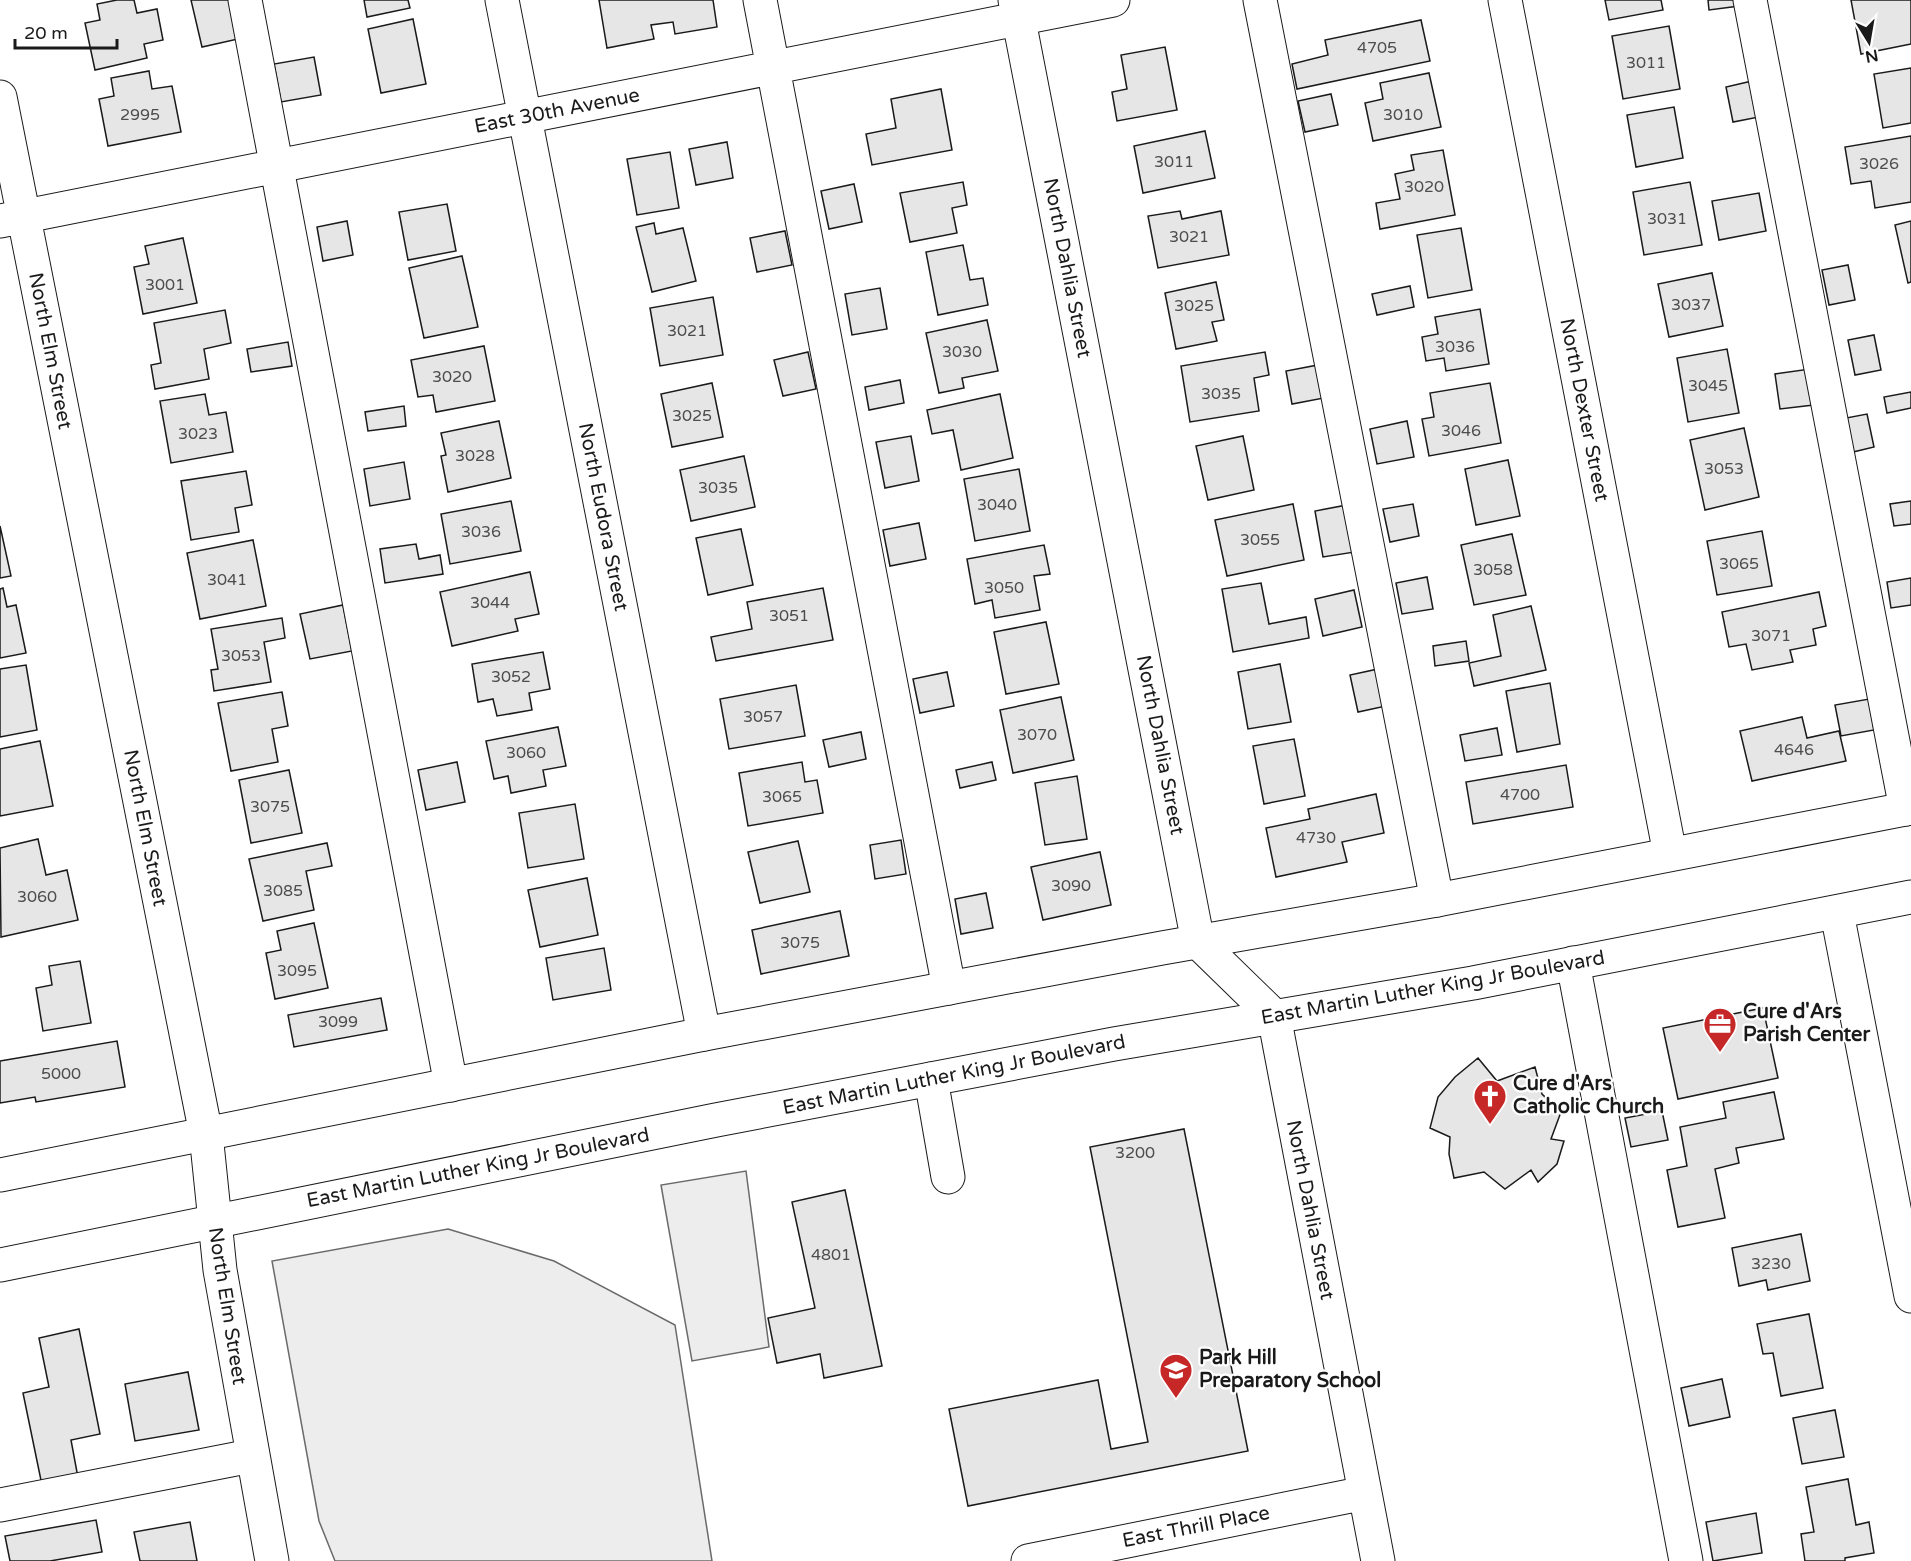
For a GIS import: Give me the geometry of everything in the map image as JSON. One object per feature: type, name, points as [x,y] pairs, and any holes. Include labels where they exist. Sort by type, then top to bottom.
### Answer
[{"type":"street","points":[[245,0],[450,1085]]},
{"type":"street","name":"North Eudora Street","points":[[502,0],[704,1034]]},
{"type":"street","points":[[760,0],[950,988]]},
{"type":"street","name":"East 30th Avenue","points":[[11,219],[774,68],[1017,9],[1113,0]]},
{"type":"street","points":[[1260,0],[1437,900]]},
{"type":"street","name":"North Dexter Street","points":[[1505,0],[1670,854]]},
{"type":"street","points":[[0,1175],[704,1034],[1437,900],[1909,808],[1750,0]]},
{"type":"street","name":"North Dahlia Street","points":[[1017,9],[1198,942]]},
{"type":"street","name":"North Elm Street","points":[[0,97],[11,219],[206,1134],[214,1222],[251,1456],[272,1561]]},
{"type":"street","name":"East Martin Luther King Jr Boulevard","points":[[0,1264],[931,1079],[1573,963],[1911,897]]},
{"type":"street","points":[[1837,913],[1911,1296]]},
{"type":"street","points":[[1198,942],[1274,1016]]},
{"type":"street","points":[[1573,963],[1686,1561]]},
{"type":"street","name":"North Dahlia Street","points":[[1274,1016],[1365,1493]]},
{"type":"street","points":[[931,1079],[948,1178]]},
{"type":"street","points":[[0,1505],[251,1456]]},
{"type":"street","points":[[1365,1493],[1378,1561]]},
{"type":"street","name":"East Thrill Place","points":[[1028,1561],[1365,1493]]},
{"type":"shaded area","points":[[746,1171],[769,1347],[692,1361],[661,1185]]},
{"type":"shaded area","points":[[448,1229],[554,1261],[675,1325],[712,1561],[335,1561],[319,1521],[272,1261]]},
{"type":"building","points":[[117,0],[134,0],[137,13],[157,9],[163,40],[144,44],[147,58],[95,70],[85,23],[100,20],[97,4]]},
{"type":"building","points":[[191,0],[230,0],[238,39],[202,47]]},
{"type":"building","points":[[364,0],[408,0],[410,8],[367,17]]},
{"type":"building","points":[[599,0],[713,0],[717,27],[675,34],[673,22],[651,25],[654,39],[607,48]]},
{"type":"building","points":[[1605,0],[1661,0],[1663,10],[1609,20]]},
{"type":"building","points":[[1708,0],[1746,0],[1747,5],[1709,10]]},
{"type":"building","points":[[1851,0],[1911,0],[1911,44],[1861,54]]},
{"type":"building","points":[[413,19],[426,84],[381,93],[368,29]]},
{"type":"building","points":[[1421,20],[1430,61],[1297,89],[1292,64],[1328,55],[1325,40]]},
{"type":"building","points":[[1669,26],[1680,89],[1623,99],[1612,36]]},
{"type":"building","points":[[1165,47],[1177,110],[1117,121],[1112,92],[1127,89],[1121,55]]},
{"type":"building","points":[[314,57],[321,95],[281,102],[274,64]]},
{"type":"building","points":[[1911,68],[1911,123],[1883,128],[1874,74]]},
{"type":"building","points":[[149,71],[152,89],[172,86],[181,132],[108,146],[99,99],[114,96],[111,78]]},
{"type":"building","points":[[1429,73],[1441,127],[1373,141],[1365,103],[1383,99],[1380,83]]},
{"type":"building","points":[[1752,81],[1759,117],[1733,122],[1726,87]]},
{"type":"building","points":[[941,89],[952,150],[872,165],[866,134],[896,128],[891,99]]},
{"type":"building","points":[[1331,94],[1338,125],[1305,132],[1298,101]]},
{"type":"building","points":[[1674,107],[1683,158],[1636,167],[1627,115]]},
{"type":"building","points":[[1205,131],[1215,178],[1143,193],[1134,146]]},
{"type":"building","points":[[1911,136],[1911,202],[1875,208],[1871,181],[1851,184],[1845,147]]},
{"type":"building","points":[[727,142],[733,178],[696,185],[689,149]]},
{"type":"building","points":[[1443,150],[1455,215],[1380,229],[1376,203],[1400,199],[1395,174],[1414,170],[1411,155]]},
{"type":"building","points":[[670,152],[679,208],[637,215],[627,159]]},
{"type":"building","points":[[963,182],[967,205],[952,208],[957,233],[910,242],[900,193]]},
{"type":"building","points":[[1690,182],[1702,245],[1644,255],[1633,192]]},
{"type":"building","points":[[854,184],[862,222],[829,229],[821,191]]},
{"type":"building","points":[[1759,193],[1766,231],[1719,240],[1712,201]]},
{"type":"building","points":[[447,204],[456,251],[408,260],[399,212]]},
{"type":"building","points":[[1180,211],[1182,219],[1221,211],[1229,255],[1158,268],[1148,216]]},
{"type":"building","points":[[347,221],[353,255],[323,261],[317,227]]},
{"type":"building","points":[[1911,221],[1911,282],[1908,283],[1895,225]]},
{"type":"building","points":[[654,223],[656,234],[683,228],[696,281],[652,292],[636,227]]},
{"type":"building","points":[[1461,228],[1472,290],[1428,298],[1417,235]]},
{"type":"building","points":[[785,231],[792,265],[757,272],[750,238]]},
{"type":"building","points":[[183,238],[197,303],[143,314],[134,267],[149,264],[145,246]]},
{"type":"building","points":[[963,245],[970,280],[983,278],[988,305],[938,315],[926,252]]},
{"type":"building","points":[[462,256],[478,327],[424,338],[409,268]]},
{"type":"building","points":[[1848,265],[1855,300],[1829,305],[1822,270]]},
{"type":"building","points":[[1712,273],[1723,326],[1669,337],[1658,284]]},
{"type":"building","points":[[1216,282],[1224,320],[1212,322],[1217,341],[1176,349],[1165,293]]},
{"type":"building","points":[[1410,286],[1414,307],[1377,315],[1372,294]]},
{"type":"building","points":[[880,288],[887,329],[852,335],[845,294]]},
{"type":"building","points":[[713,297],[723,355],[660,366],[650,308]]},
{"type":"building","points":[[1480,309],[1489,364],[1446,371],[1444,358],[1426,361],[1422,337],[1438,334],[1435,317]]},
{"type":"building","points":[[225,310],[231,343],[204,349],[209,379],[155,389],[151,365],[161,363],[154,323]]},
{"type":"building","points":[[987,320],[998,371],[962,378],[964,388],[939,393],[926,333]]},
{"type":"building","points":[[1874,335],[1881,370],[1855,375],[1848,340]]},
{"type":"building","points":[[288,342],[292,366],[251,372],[247,349]]},
{"type":"building","points":[[484,346],[495,401],[436,412],[433,395],[418,397],[411,360]]},
{"type":"building","points":[[1727,349],[1739,413],[1688,422],[1677,358]]},
{"type":"building","points":[[808,352],[816,389],[783,396],[774,360]]},
{"type":"building","points":[[1265,352],[1269,375],[1254,378],[1259,411],[1190,422],[1181,366]]},
{"type":"building","points":[[1318,365],[1324,398],[1292,404],[1286,371]]},
{"type":"building","points":[[1817,368],[1822,404],[1780,409],[1775,374]]},
{"type":"building","points":[[900,380],[904,403],[869,410],[865,387]]},
{"type":"building","points":[[712,383],[723,437],[672,447],[661,394]]},
{"type":"building","points":[[1490,383],[1501,443],[1429,456],[1422,419],[1434,417],[1430,393]]},
{"type":"building","points":[[1911,392],[1911,408],[1887,413],[1884,397]]},
{"type":"building","points":[[205,394],[209,415],[226,412],[233,452],[171,463],[160,401]]},
{"type":"building","points":[[1000,394],[1013,458],[961,470],[953,430],[932,434],[927,410]]},
{"type":"building","points":[[404,406],[406,426],[368,431],[365,412]]},
{"type":"building","points":[[1867,414],[1874,447],[1853,452],[1846,418]]},
{"type":"building","points":[[499,421],[511,478],[448,492],[441,456],[446,455],[441,433]]},
{"type":"building","points":[[1407,421],[1414,457],[1377,464],[1370,429]]},
{"type":"building","points":[[1744,428],[1759,497],[1705,510],[1690,440]]},
{"type":"building","points":[[911,436],[919,481],[885,488],[876,442]]},
{"type":"building","points":[[1243,436],[1254,490],[1208,500],[1196,446]]},
{"type":"building","points":[[744,456],[755,507],[691,521],[680,470]]},
{"type":"building","points":[[1508,460],[1520,516],[1476,525],[1465,469]]},
{"type":"building","points":[[404,462],[410,499],[370,506],[364,469]]},
{"type":"building","points":[[1019,469],[1030,531],[975,541],[964,479]]},
{"type":"building","points":[[246,471],[252,505],[235,508],[239,532],[191,540],[181,481]]},
{"type":"building","points":[[511,501],[521,551],[450,564],[441,514]]},
{"type":"building","points":[[1911,501],[1911,524],[1894,526],[1890,504]]},
{"type":"building","points":[[1293,504],[1304,560],[1227,576],[1215,520]]},
{"type":"building","points":[[1413,504],[1419,536],[1390,542],[1383,509]]},
{"type":"building","points":[[1347,505],[1355,552],[1323,557],[1315,511]]},
{"type":"building","points":[[919,523],[926,559],[890,566],[883,530]]},
{"type":"building","points":[[0,526],[11,576],[0,578]]},
{"type":"building","points":[[741,529],[753,585],[708,595],[696,538]]},
{"type":"building","points":[[1762,531],[1772,586],[1717,595],[1707,541]]},
{"type":"building","points":[[1512,534],[1526,595],[1474,605],[1461,545]]},
{"type":"building","points":[[253,540],[266,606],[200,619],[187,553]]},
{"type":"building","points":[[416,544],[419,559],[440,555],[443,574],[385,583],[380,549]]},
{"type":"building","points":[[1044,545],[1050,574],[1034,576],[1040,610],[995,618],[992,600],[975,604],[967,559]]},
{"type":"building","points":[[530,572],[539,614],[515,619],[518,631],[452,646],[440,592]]},
{"type":"building","points":[[1427,577],[1433,609],[1402,614],[1396,583]]},
{"type":"building","points":[[1911,578],[1911,605],[1891,608],[1887,582]]},
{"type":"building","points":[[1261,583],[1269,624],[1306,617],[1309,638],[1233,652],[1222,589]]},
{"type":"building","points":[[3,588],[7,607],[16,605],[26,653],[0,658],[0,589]]},
{"type":"building","points":[[823,588],[833,640],[716,661],[711,637],[752,629],[747,602]]},
{"type":"building","points":[[1354,590],[1362,627],[1323,636],[1315,599]]},
{"type":"building","points":[[1819,592],[1826,626],[1813,629],[1816,645],[1790,650],[1793,662],[1752,670],[1746,644],[1729,647],[1722,612]]},
{"type":"building","points":[[343,605],[352,651],[310,659],[300,614]]},
{"type":"building","points":[[1531,606],[1546,670],[1474,686],[1469,663],[1501,656],[1493,615]]},
{"type":"building","points":[[282,618],[285,638],[264,642],[271,682],[214,691],[211,670],[218,669],[211,629]]},
{"type":"building","points":[[1046,622],[1059,684],[1006,694],[994,632]]},
{"type":"building","points":[[1466,641],[1469,661],[1435,666],[1433,646]]},
{"type":"building","points":[[543,652],[550,689],[529,693],[532,710],[497,716],[493,699],[478,702],[472,664]]},
{"type":"building","points":[[1280,664],[1291,722],[1248,729],[1238,672]]},
{"type":"building","points":[[26,665],[37,730],[0,737],[0,669]]},
{"type":"building","points":[[1378,669],[1386,706],[1358,712],[1350,675]]},
{"type":"building","points":[[947,672],[954,706],[920,713],[913,679]]},
{"type":"building","points":[[1550,683],[1560,744],[1517,752],[1506,691]]},
{"type":"building","points":[[796,685],[805,736],[729,749],[720,699]]},
{"type":"building","points":[[282,692],[288,726],[272,729],[278,762],[231,771],[218,703]]},
{"type":"building","points":[[1061,697],[1074,760],[1013,773],[1000,710]]},
{"type":"building","points":[[1869,699],[1874,730],[1841,736],[1835,705]]},
{"type":"building","points":[[1802,717],[1807,738],[1839,731],[1846,761],[1752,781],[1740,731]]},
{"type":"building","points":[[558,727],[566,766],[543,770],[546,786],[511,793],[508,776],[494,779],[486,741]]},
{"type":"building","points":[[1497,728],[1502,755],[1465,761],[1460,735]]},
{"type":"building","points":[[861,732],[866,759],[829,767],[823,740]]},
{"type":"building","points":[[1294,739],[1305,796],[1264,804],[1253,746]]},
{"type":"building","points":[[40,741],[53,806],[0,816],[0,749]]},
{"type":"building","points":[[457,762],[465,802],[426,810],[418,770]]},
{"type":"building","points":[[802,762],[805,782],[817,780],[823,813],[748,826],[739,773]]},
{"type":"building","points":[[992,762],[996,780],[960,788],[956,770]]},
{"type":"building","points":[[1566,765],[1573,807],[1473,824],[1466,782]]},
{"type":"building","points":[[289,770],[302,833],[251,843],[239,780]]},
{"type":"building","points":[[1077,776],[1087,839],[1045,845],[1035,783]]},
{"type":"building","points":[[1376,794],[1384,833],[1342,842],[1347,862],[1276,877],[1266,828],[1310,819],[1308,809]]},
{"type":"building","points":[[575,804],[584,859],[528,868],[519,813]]},
{"type":"building","points":[[38,839],[46,875],[67,870],[78,920],[1,937],[0,848]]},
{"type":"building","points":[[901,840],[906,874],[875,879],[870,845]]},
{"type":"building","points":[[798,841],[810,892],[760,903],[748,852]]},
{"type":"building","points":[[327,843],[332,866],[306,871],[314,910],[263,921],[249,859]]},
{"type":"building","points":[[1100,852],[1111,905],[1043,920],[1031,867]]},
{"type":"building","points":[[587,878],[598,935],[540,947],[528,890]]},
{"type":"building","points":[[986,893],[993,928],[961,934],[955,899]]},
{"type":"building","points":[[840,911],[849,956],[761,974],[752,930]]},
{"type":"building","points":[[314,923],[328,988],[275,999],[266,953],[281,950],[277,931]]},
{"type":"building","points":[[604,948],[611,990],[553,1000],[546,958]]},
{"type":"building","points":[[80,961],[91,1023],[43,1031],[36,988],[52,985],[49,966]]},
{"type":"building","points":[[381,998],[387,1030],[294,1047],[288,1015]]},
{"type":"building","name":"Cure d'Ars Parish Center","points":[[1763,1008],[1778,1078],[1678,1099],[1663,1028]]},
{"type":"building","points":[[117,1041],[125,1087],[36,1102],[35,1097],[0,1103],[0,1061]]},
{"type":"building","points":[[1478,1058],[1497,1081],[1535,1067],[1542,1094],[1561,1112],[1551,1139],[1564,1141],[1557,1164],[1538,1182],[1531,1170],[1505,1189],[1484,1172],[1454,1178],[1449,1154],[1450,1137],[1430,1128],[1438,1097],[1455,1077]]},
{"type":"building","points":[[1774,1092],[1784,1139],[1736,1148],[1739,1163],[1715,1169],[1725,1218],[1678,1227],[1667,1170],[1687,1166],[1680,1127],[1726,1118],[1723,1102]]},
{"type":"building","points":[[1662,1111],[1668,1140],[1631,1147],[1625,1118]]},
{"type":"building","points":[[1184,1129],[1248,1451],[968,1506],[949,1409],[1098,1380],[1111,1449],[1148,1442],[1090,1147]]},
{"type":"building","points":[[845,1190],[882,1366],[824,1378],[820,1354],[777,1363],[768,1318],[815,1308],[792,1202]]},
{"type":"building","points":[[1801,1234],[1810,1281],[1768,1290],[1766,1280],[1739,1286],[1732,1248]]},
{"type":"building","points":[[1809,1314],[1823,1388],[1781,1396],[1773,1353],[1763,1354],[1757,1324]]},
{"type":"building","points":[[79,1329],[100,1434],[71,1440],[79,1483],[43,1490],[23,1393],[49,1387],[39,1338]]},
{"type":"building","points":[[188,1372],[199,1430],[135,1441],[125,1384]]},
{"type":"building","points":[[1722,1379],[1730,1417],[1689,1426],[1681,1388]]},
{"type":"building","points":[[1835,1410],[1844,1457],[1802,1464],[1793,1418]]},
{"type":"building","points":[[1848,1479],[1856,1525],[1869,1522],[1874,1553],[1845,1558],[1845,1561],[1805,1561],[1801,1534],[1814,1532],[1806,1487]]},
{"type":"building","points":[[1756,1513],[1762,1553],[1713,1561],[1706,1522]]},
{"type":"building","points":[[96,1520],[102,1552],[50,1561],[10,1561],[5,1536]]},
{"type":"building","points":[[190,1522],[197,1561],[140,1561],[134,1532]]},
{"type":"place","name":"Cure d'Ars Parish Center","points":[[1720,1053]]},
{"type":"place","name":"Cure d'Ars Catholic Church","points":[[1490,1125]]},
{"type":"place","name":"Park Hill Preparatory School","points":[[1176,1399]]}]
